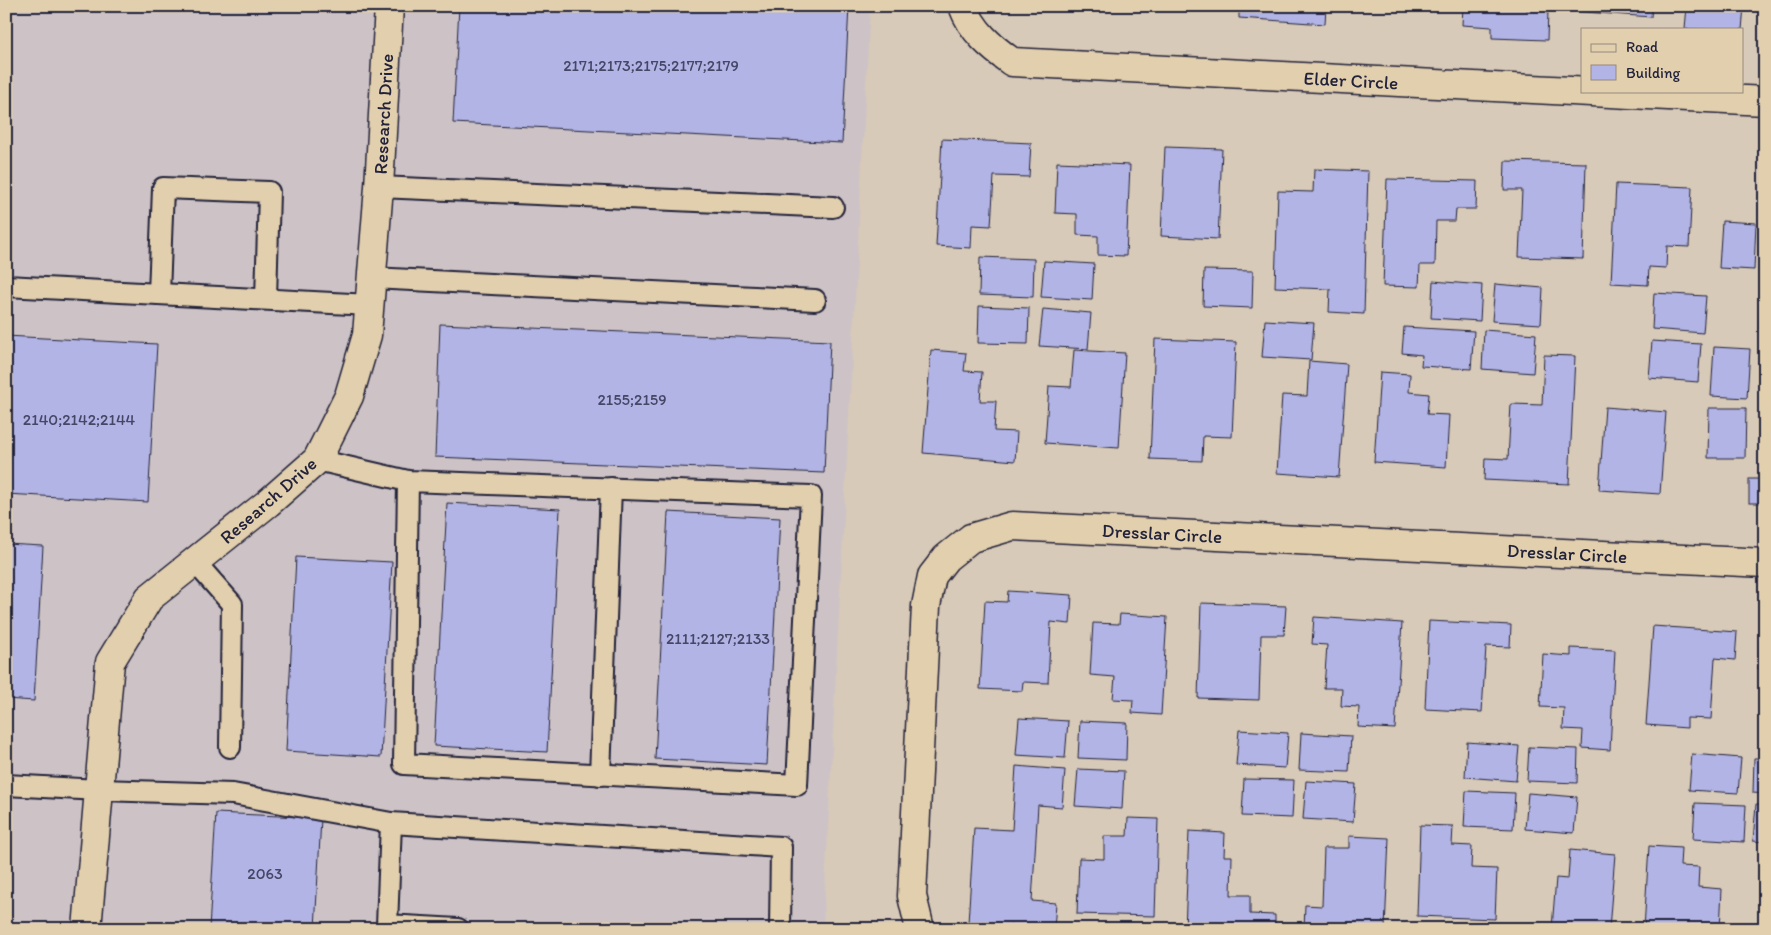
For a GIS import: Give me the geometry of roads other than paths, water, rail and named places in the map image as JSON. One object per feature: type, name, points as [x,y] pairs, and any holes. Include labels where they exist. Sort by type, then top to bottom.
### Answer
[{"type":"street","name":"Research Drive","points":[[87,929],[110,662],[150,598],[268,503],[317,460],[349,396],[367,335],[379,186],[389,6]]},
{"type":"street","name":"Elder Circle","points":[[964,6],[968,18],[989,45],[1012,62],[1581,91]]},
{"type":"street","name":"Elder Circle","points":[[1591,92],[1765,101]]},
{"type":"street","name":"Dresslar Circle","points":[[920,929],[912,896],[926,606],[932,576],[946,558],[971,538],[1012,526],[1765,563]]},
{"type":"lane","points":[[379,186],[833,207]]},
{"type":"lane","points":[[160,294],[163,188],[269,192],[266,299]]},
{"type":"lane","points":[[6,286],[266,299],[371,291],[815,300]]},
{"type":"lane","points":[[317,460],[408,481],[811,496],[797,785],[404,764],[408,481]]},
{"type":"lane","points":[[600,774],[611,488]]},
{"type":"lane","points":[[195,562],[232,604],[230,746]]},
{"type":"lane","points":[[6,785],[233,794],[391,824],[781,847],[780,929]]},
{"type":"lane","points":[[391,824],[387,925],[458,929]]}]
